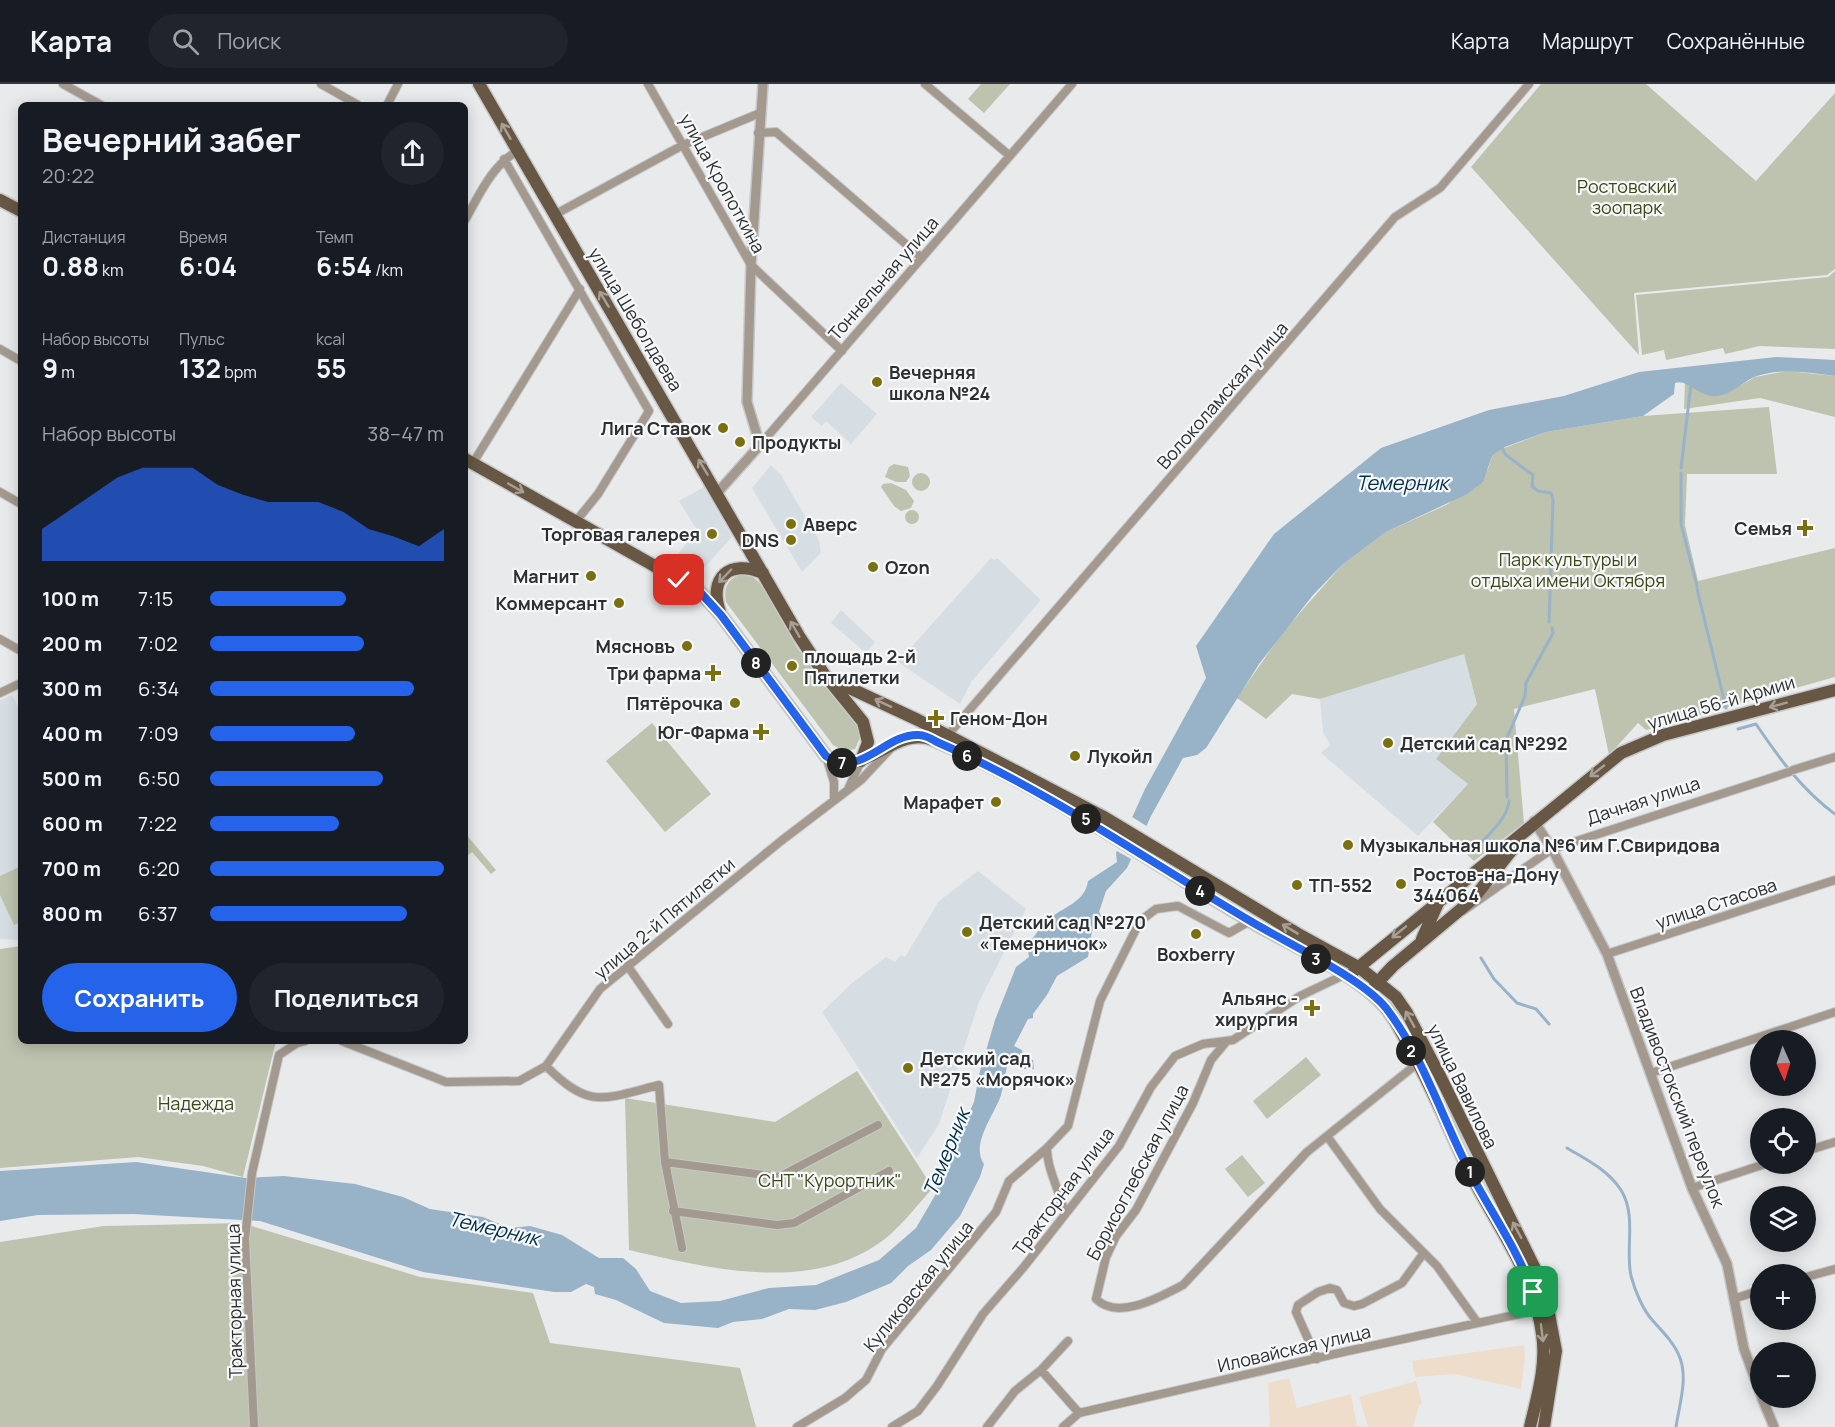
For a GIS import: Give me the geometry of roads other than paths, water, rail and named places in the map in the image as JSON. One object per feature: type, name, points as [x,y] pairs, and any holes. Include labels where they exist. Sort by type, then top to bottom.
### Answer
[{"type":"main road","name":"улица Шеболдаева","points":[[479,84],[763,573]]},
{"type":"main road","points":[[0,200],[18,209]]},
{"type":"main road","points":[[469,461],[699,591],[721,615],[826,756],[840,763],[861,761],[894,742],[921,735],[940,736]]},
{"type":"main road","points":[[721,615],[716,592],[723,575],[730,570],[744,567],[763,573],[799,636],[828,678],[852,705],[867,730],[867,750],[861,761]]},
{"type":"main road","points":[[828,678],[940,736],[1025,774],[1181,872]]},
{"type":"main road","name":"улица 56-й Армии","points":[[1534,821],[1600,769],[1635,746],[1663,735],[1835,690]]},
{"type":"main road","points":[[1344,975],[1360,968],[1534,821]]},
{"type":"main road","name":"Дачная улица","points":[[1368,993],[1422,940],[1473,899],[1534,821]]},
{"type":"main road","name":"улица Вавилова","points":[[1181,872],[1250,921],[1344,975],[1385,1006],[1418,1063],[1470,1172],[1516,1253],[1538,1310],[1543,1337],[1543,1365],[1530,1427]]},
{"type":"main road","name":"улица Вавилова","points":[[1181,872],[1360,968],[1379,981],[1407,1012],[1482,1165],[1527,1247],[1544,1287],[1556,1350],[1544,1427]]},
{"type":"main road","points":[[1422,940],[1440,899]]},
{"type":"street","points":[[63,84],[96,102]]},
{"type":"street","points":[[321,84],[353,102]]},
{"type":"street","points":[[389,102],[398,84]]},
{"type":"street","name":"улица Кропоткина","points":[[648,84],[751,266],[747,402],[760,445]]},
{"type":"street","points":[[763,84],[751,266],[842,351]]},
{"type":"street","points":[[925,84],[1010,156]]},
{"type":"street","name":"Тоннельная улица","points":[[718,492],[1072,84]]},
{"type":"street","name":"Волоколамская улица","points":[[940,736],[1395,217],[1440,188],[1529,84]]},
{"type":"street","points":[[554,215],[683,145],[760,113]]},
{"type":"street","points":[[758,133],[776,132],[922,258]]},
{"type":"street","points":[[468,215],[490,175],[504,159],[517,151]]},
{"type":"street","points":[[504,159],[650,411],[598,494],[577,520]]},
{"type":"street","points":[[469,461],[580,288]]},
{"type":"street","points":[[0,349],[18,359]]},
{"type":"street","points":[[0,492],[18,502]]},
{"type":"street","points":[[0,639],[18,649]]},
{"type":"street","points":[[0,693],[18,684]]},
{"type":"street","name":"улица 2-й Пятилетки","points":[[350,1044],[446,1082],[519,1081],[546,1066],[600,988],[849,789],[886,757],[894,742]]},
{"type":"street","points":[[826,756],[834,782],[834,800]]},
{"type":"street","name":"Дачная улица","points":[[1454,915],[1472,907],[1552,849],[1835,757]]},
{"type":"street","points":[[849,789],[861,761]]},
{"type":"street","name":"Владивостокский переулок","points":[[1534,821],[1552,849],[1607,954],[1692,1188],[1727,1264],[1736,1298],[1744,1349],[1750,1365]]},
{"type":"street","name":"улица Стасова","points":[[1607,954],[1835,880]]},
{"type":"street","name":"Куликовская улица","points":[[798,1427],[845,1398],[866,1380],[882,1349],[996,1212],[1009,1181],[1068,1126],[1100,1000],[1140,921],[1156,909],[1178,906],[1229,933],[1250,921]]},
{"type":"street","points":[[627,966],[668,1024]]},
{"type":"street","name":"Тракторная улица","points":[[892,1427],[918,1411],[983,1314],[1119,1146],[1151,1087],[1175,1056],[1203,1044],[1226,1042],[1300,996],[1344,975]]},
{"type":"street","points":[[1651,1072],[1835,1012]]},
{"type":"street","name":"Борисоглебская улица","points":[[1226,1042],[1211,1060],[1193,1103],[1157,1171],[1136,1210],[1111,1246],[1098,1282],[1096,1299],[1101,1304],[1113,1309],[1125,1308],[1183,1285],[1270,1195],[1291,1169],[1327,1136],[1418,1063]]},
{"type":"street","name":"Тракторная улица","points":[[254,1427],[245,1265],[252,1175],[279,1054],[295,1044]]},
{"type":"street","points":[[546,1066],[568,1088],[583,1095],[609,1097],[659,1085],[665,1162],[682,1248]]},
{"type":"street","points":[[665,1162],[779,1177],[878,1125]]},
{"type":"street","points":[[1327,1136],[1380,1209],[1437,1266],[1477,1322]]},
{"type":"street","points":[[1816,1148],[1835,1142]]},
{"type":"street","points":[[1047,1148],[1047,1162],[1060,1191],[1065,1214]]},
{"type":"street","points":[[1692,1188],[1750,1169]]},
{"type":"street","points":[[673,1211],[777,1225],[794,1223],[889,1171]]},
{"type":"street","points":[[1317,1359],[1296,1312],[1298,1305],[1330,1288],[1337,1290],[1344,1303],[1354,1306],[1362,1304],[1402,1283],[1423,1254]]},
{"type":"street","points":[[1816,1274],[1835,1269]]},
{"type":"street","points":[[1736,1298],[1750,1294]]},
{"type":"street","name":"Иловайская улица","points":[[1063,1427],[1079,1413],[1538,1310]]},
{"type":"street","points":[[987,1427],[1015,1391],[1041,1370],[1068,1341]]},
{"type":"street","points":[[1041,1370],[1079,1413]]},
{"type":"street","name":"Владивостокский переулок","points":[[1767,1408],[1774,1427]]},
{"type":"water","name":"Темерник","points":[[1776,357],[1835,360],[1835,376],[1776,372],[1752,378],[1727,393],[1716,396],[1704,394],[1679,382],[1675,383],[1674,394],[1643,416],[1546,432],[1505,447],[1492,456],[1483,482],[1467,494],[1386,532],[1342,565],[1313,595],[1259,664],[1206,748],[1197,755],[1183,758],[1151,816],[1127,868],[1106,891],[1099,912],[1104,925],[1092,931],[1088,957],[1057,976],[1033,1014],[1033,1018],[1028,1019],[1014,1046],[1022,1050],[1024,1059],[1033,1060],[1034,1069],[1024,1069],[1014,1055],[1010,1054],[1001,1095],[982,1138],[980,1156],[984,1164],[980,1177],[960,1216],[931,1250],[908,1266],[891,1283],[846,1302],[815,1310],[789,1309],[762,1319],[733,1322],[718,1328],[664,1323],[616,1300],[595,1294],[594,1287],[586,1284],[571,1292],[554,1292],[423,1272],[260,1221],[133,1214],[38,1215],[0,1221],[0,1171],[136,1162],[246,1178],[284,1176],[355,1184],[403,1197],[430,1209],[483,1217],[509,1228],[530,1226],[562,1235],[599,1258],[623,1258],[636,1269],[650,1291],[681,1303],[720,1301],[769,1288],[816,1285],[879,1260],[916,1228],[937,1192],[935,1181],[945,1174],[948,1159],[974,1102],[980,1071],[995,1020],[1016,967],[1029,957],[1027,946],[1048,920],[1078,900],[1088,881],[1117,862],[1116,853],[1145,789],[1206,678],[1196,646],[1274,534],[1381,448],[1489,410],[1564,396],[1639,372]]},
{"type":"waterway","points":[[1681,468],[1691,384]]},
{"type":"waterway","points":[[1501,446],[1506,455],[1533,475],[1532,486],[1538,491],[1551,493],[1553,500],[1549,622]]},
{"type":"waterway","points":[[1681,473],[1681,524],[1697,586]]},
{"type":"waterway","points":[[1697,589],[1726,708]]},
{"type":"waterway","points":[[1507,797],[1506,740],[1525,696],[1526,683],[1553,633],[1552,628]]},
{"type":"waterway","points":[[1738,729],[1756,724],[1782,761],[1802,784],[1835,814]]},
{"type":"waterway","points":[[1481,843],[1506,813],[1509,801]]},
{"type":"waterway","points":[[1481,958],[1494,979],[1517,1003],[1536,1009],[1549,1024]]},
{"type":"waterway","points":[[1567,1148],[1597,1166],[1610,1177],[1626,1200],[1630,1221],[1631,1276],[1635,1288],[1646,1311],[1675,1348],[1682,1366],[1682,1392],[1676,1427]]},
{"type":"place","name":"Вечерняя школа №24","points":[[877,382]]},
{"type":"place","name":"Лига Ставок","points":[[723,428]]},
{"type":"place","name":"Продукты","points":[[740,442]]},
{"type":"place","name":"Аверс","points":[[791,524]]},
{"type":"place","name":"Семья","points":[[1805,528]]},
{"type":"place","name":"Торговая галерея","points":[[712,534]]},
{"type":"place","name":"DNS","points":[[791,540]]},
{"type":"place","name":"Ozon","points":[[873,567]]},
{"type":"place","name":"Магнит","points":[[591,576]]},
{"type":"place","name":"Коммерсант","points":[[619,603]]},
{"type":"place","name":"Мясновъ","points":[[687,646]]},
{"type":"place","name":"площадь 2-й Пятилетки","points":[[792,666]]},
{"type":"place","name":"Три фарма","points":[[713,673]]},
{"type":"place","name":"Пятёрочка","points":[[735,703]]},
{"type":"place","name":"Геном-Дон","points":[[936,718]]},
{"type":"place","name":"Юг-Фарма","points":[[761,732]]},
{"type":"place","name":"Детский сад №292","points":[[1388,743]]},
{"type":"place","name":"Лукойл","points":[[1075,756]]},
{"type":"place","name":"Марафет","points":[[996,802]]},
{"type":"place","name":"Музыкальная школа №6 им Г.Свиридова","points":[[1348,845]]},
{"type":"place","name":"Ростов-на-Дону 344064","points":[[1401,884]]},
{"type":"place","name":"ТП-552","points":[[1297,885]]},
{"type":"place","name":"Детский сад №270 «Темерничок»","points":[[967,932]]},
{"type":"place","name":"Boxberry","points":[[1196,934]]},
{"type":"place","name":"Альянс - хирургия","points":[[1312,1008]]},
{"type":"place","name":"Детский сад №275 «Морячок»","points":[[908,1068]]},
{"type":"park label","name":"Ростовский зоопарк","points":[[1627,196]]},
{"type":"park label","name":"Парк культуры и отдыха имени Октября","points":[[1568,569]]},
{"type":"park label","name":"Надежда","points":[[196,1103]]},
{"type":"park label","name":"СНТ \"Курортник\"","points":[[830,1180]]}]
